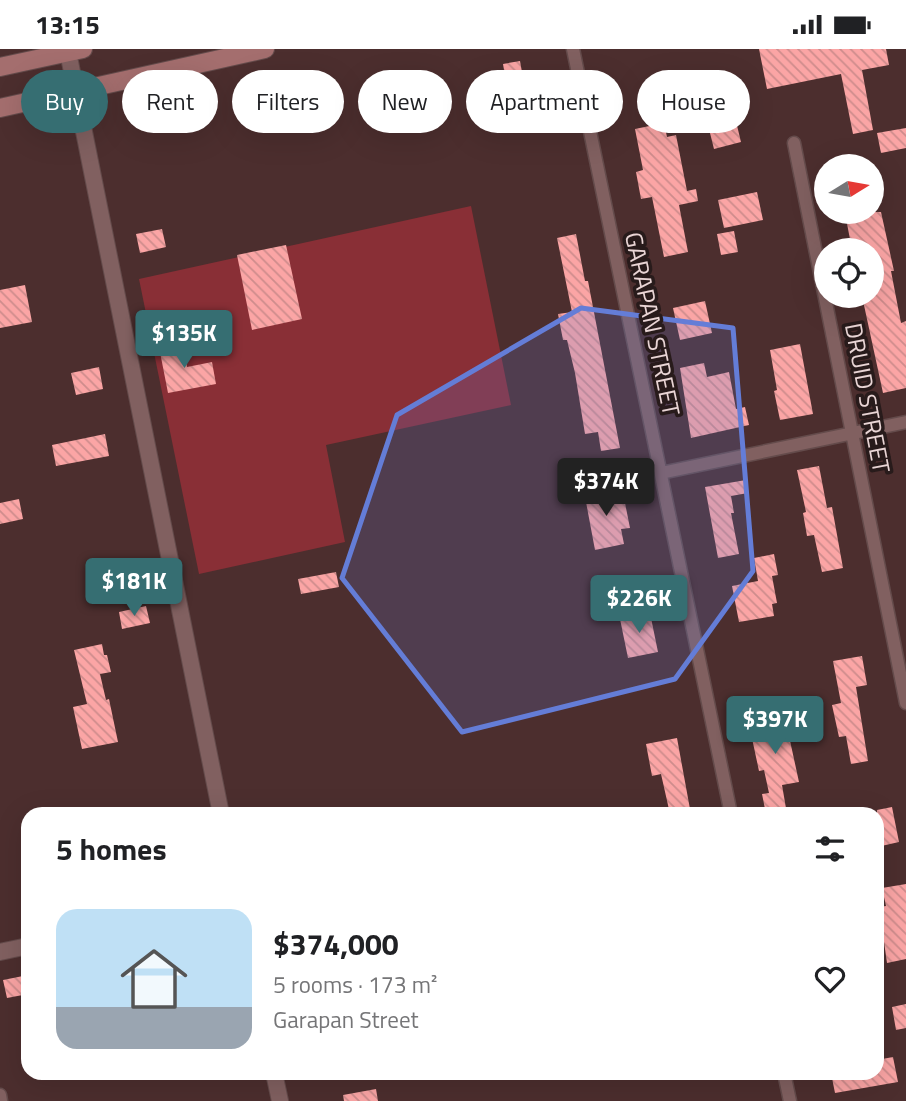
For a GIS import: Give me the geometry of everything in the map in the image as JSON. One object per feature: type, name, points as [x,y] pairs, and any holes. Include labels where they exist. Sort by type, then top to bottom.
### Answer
[{"type":"main road","points":[[108,84],[265,49]]},
{"type":"main road","points":[[0,67],[73,50]]},
{"type":"main road","points":[[0,108],[21,103]]},
{"type":"street","name":"GARAPAN STREET","points":[[573,49],[731,807]]},
{"type":"street","points":[[73,50],[75,70]]},
{"type":"street","points":[[85,133],[220,807]]},
{"type":"street","name":"DRUID STREET","points":[[794,143],[906,703]]},
{"type":"street","points":[[661,473],[906,422]]},
{"type":"street","points":[[0,953],[21,948]]},
{"type":"street","points":[[276,1080],[280,1101]]},
{"type":"street","points":[[785,1080],[789,1101]]},
{"type":"street","points":[[0,1095],[1,1101]]},
{"type":"highlighted area","points":[[581,308],[733,328],[753,571],[675,679],[462,732],[342,578],[397,415]]},
{"type":"shaded area","points":[[471,206],[511,405],[326,445],[345,542],[199,574],[139,279]]},
{"type":"building","points":[[759,49],[886,49],[889,65],[862,70],[873,130],[853,134],[841,74],[767,89]]},
{"type":"building","points":[[520,61],[522,70],[504,70],[503,64]]},
{"type":"building","points":[[906,128],[906,148],[881,153],[877,133]]},
{"type":"building","points":[[635,129],[637,133],[666,133],[667,137],[676,135],[687,191],[696,189],[698,201],[679,205],[688,252],[664,257],[652,197],[641,199],[636,172],[643,170]]},
{"type":"building","points":[[710,133],[739,133],[741,142],[714,149]]},
{"type":"building","points":[[757,192],[763,220],[724,228],[718,200]]},
{"type":"building","points":[[847,224],[884,224],[901,323],[906,321],[906,388],[883,393],[865,308],[884,308],[884,238],[850,238]]},
{"type":"building","points":[[162,229],[166,247],[140,253],[136,234]]},
{"type":"building","points":[[734,231],[738,252],[721,255],[717,234]]},
{"type":"building","points":[[576,234],[585,281],[588,281],[620,448],[601,451],[598,432],[585,434],[575,373],[567,340],[563,340],[558,314],[572,312],[557,238]]},
{"type":"building","points":[[286,245],[302,319],[252,330],[237,255]]},
{"type":"building","points":[[25,285],[32,322],[0,328],[0,290]]},
{"type":"building","points":[[705,301],[712,333],[680,340],[673,308]]},
{"type":"building","points":[[183,342],[187,367],[212,362],[216,384],[168,393],[159,347]]},
{"type":"building","points":[[800,344],[813,414],[780,420],[770,350]]},
{"type":"building","points":[[704,363],[707,377],[729,372],[736,409],[745,407],[749,425],[691,438],[680,368]]},
{"type":"building","points":[[99,367],[103,389],[76,395],[71,373]]},
{"type":"building","points":[[105,434],[109,456],[56,466],[52,445]]},
{"type":"building","points":[[819,466],[827,508],[832,507],[843,568],[822,572],[814,535],[807,536],[803,513],[806,512],[797,470]]},
{"type":"building","points":[[746,480],[748,493],[731,496],[734,513],[731,513],[739,554],[718,558],[705,487]]},
{"type":"building","points":[[600,483],[603,502],[624,498],[630,528],[621,529],[624,544],[595,550],[583,486]]},
{"type":"building","points":[[19,499],[23,519],[0,524],[0,503]]},
{"type":"building","points":[[774,554],[778,575],[772,576],[777,603],[772,604],[774,616],[739,622],[732,586],[758,581],[754,558]]},
{"type":"building","points":[[115,564],[120,578],[104,584],[99,570]]},
{"type":"building","points":[[336,572],[339,587],[301,594],[298,579]]},
{"type":"building","points":[[626,595],[630,616],[609,621],[604,599]]},
{"type":"building","points":[[146,606],[150,623],[122,629],[119,612]]},
{"type":"building","points":[[650,613],[658,652],[628,658],[620,619]]},
{"type":"building","points":[[102,644],[111,672],[100,674],[106,700],[109,699],[118,742],[82,749],[73,707],[87,704],[74,650]]},
{"type":"building","points":[[862,656],[867,685],[856,687],[868,761],[851,764],[846,736],[839,737],[832,705],[841,703],[833,661]]},
{"type":"building","points":[[790,708],[796,734],[789,736],[799,782],[782,785],[786,807],[765,807],[762,794],[769,793],[764,770],[759,771],[750,729],[756,727],[754,717]]},
{"type":"building","points":[[677,738],[690,807],[668,807],[661,774],[652,776],[646,744]]},
{"type":"building","points":[[892,807],[899,842],[884,845],[884,809]]},
{"type":"building","points":[[906,884],[906,959],[887,963],[884,942],[884,888]]},
{"type":"building","points":[[21,976],[21,995],[7,998],[3,980]]},
{"type":"building","points":[[906,1004],[906,1028],[896,1030],[892,1007]]},
{"type":"building","points":[[893,1057],[898,1082],[835,1093],[832,1080],[884,1080],[884,1059]]},
{"type":"building","points":[[376,1089],[378,1101],[344,1101],[343,1095]]}]
